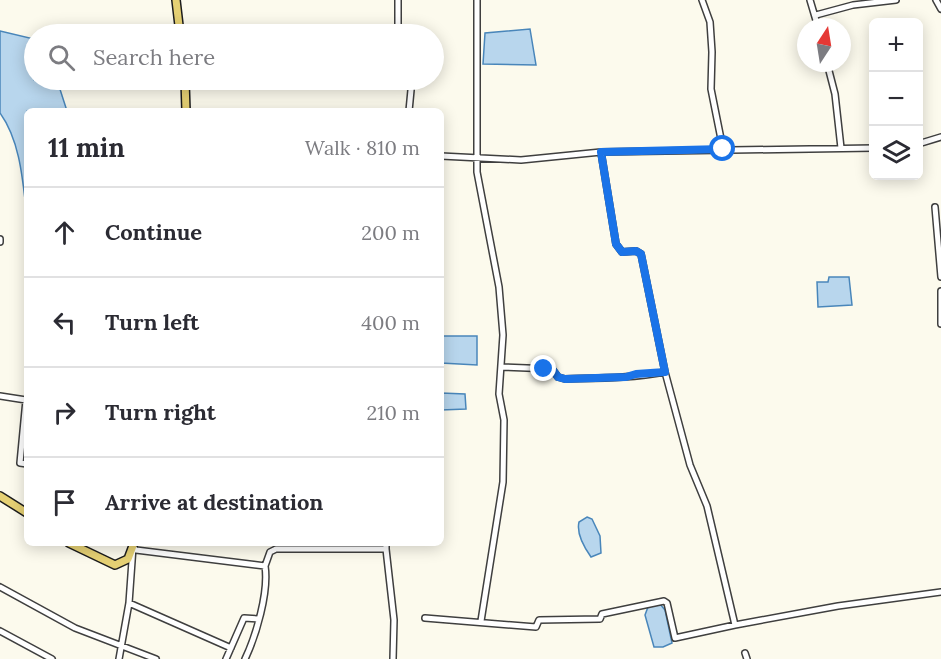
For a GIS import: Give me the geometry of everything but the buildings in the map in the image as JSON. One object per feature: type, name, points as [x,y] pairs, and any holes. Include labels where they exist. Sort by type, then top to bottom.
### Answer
[{"type":"main road","points":[[176,0],[179,24]]},
{"type":"main road","points":[[185,90],[186,108]]},
{"type":"main road","points":[[0,496],[24,511]]},
{"type":"main road","points":[[75,546],[115,565],[128,559],[133,546]]},
{"type":"street","points":[[398,0],[399,24]]},
{"type":"street","points":[[477,0],[477,172],[499,287],[503,335],[499,394],[504,420],[503,482],[481,621]]},
{"type":"street","points":[[702,0],[710,22],[711,89],[723,149]]},
{"type":"street","points":[[810,0],[816,18]]},
{"type":"street","points":[[816,15],[853,5],[896,0]]},
{"type":"street","points":[[936,0],[941,9]]},
{"type":"street","points":[[829,72],[835,94],[841,148]]},
{"type":"street","points":[[409,108],[411,90]]},
{"type":"street","points":[[923,142],[941,137]]},
{"type":"street","points":[[444,156],[520,160],[601,152],[869,148]]},
{"type":"street","points":[[601,152],[616,244],[622,252],[636,251],[641,254],[665,372],[690,465],[707,506],[735,625]]},
{"type":"street","points":[[935,207],[941,277]]},
{"type":"street","points":[[941,291],[941,324]]},
{"type":"street","points":[[502,367],[552,369],[558,377],[565,379],[626,377],[665,372]]},
{"type":"street","points":[[0,396],[24,400]]},
{"type":"street","points":[[24,421],[20,463],[24,464]]},
{"type":"street","points":[[119,659],[129,603],[133,546]]},
{"type":"street","points":[[134,546],[136,550],[265,566]]},
{"type":"street","points":[[245,659],[258,619],[265,566],[270,552],[268,546]]},
{"type":"street","points":[[270,552],[285,548],[386,546],[393,609],[393,659]]},
{"type":"street","points":[[0,587],[75,628],[156,659]]},
{"type":"street","points":[[425,618],[536,627],[539,620],[600,619],[602,614],[664,601],[667,603],[675,638],[838,606],[941,592]]},
{"type":"street","points":[[129,603],[231,648]]},
{"type":"street","points":[[226,659],[244,618],[258,619]]},
{"type":"street","points":[[0,631],[52,659]]},
{"type":"water","points":[[530,29],[536,65],[483,64],[485,33]]},
{"type":"water","points":[[0,31],[24,37],[24,90],[60,90],[66,108],[24,108],[24,193],[17,150],[0,113]]},
{"type":"water","points":[[829,277],[849,277],[852,305],[818,307],[817,282],[828,282]]},
{"type":"water","points":[[444,336],[477,336],[477,365],[444,363]]},
{"type":"water","points":[[444,393],[465,394],[466,409],[444,410]]},
{"type":"water","points":[[587,517],[592,519],[600,536],[601,553],[591,557],[583,545],[579,531],[579,522]]},
{"type":"water","points":[[660,604],[665,610],[672,643],[663,647],[654,647],[645,615],[648,607]]},
{"type":"route","points":[[544,369],[552,369],[558,377],[565,379],[626,377],[665,372],[640,251],[622,252],[616,244],[601,152],[723,149]]}]
